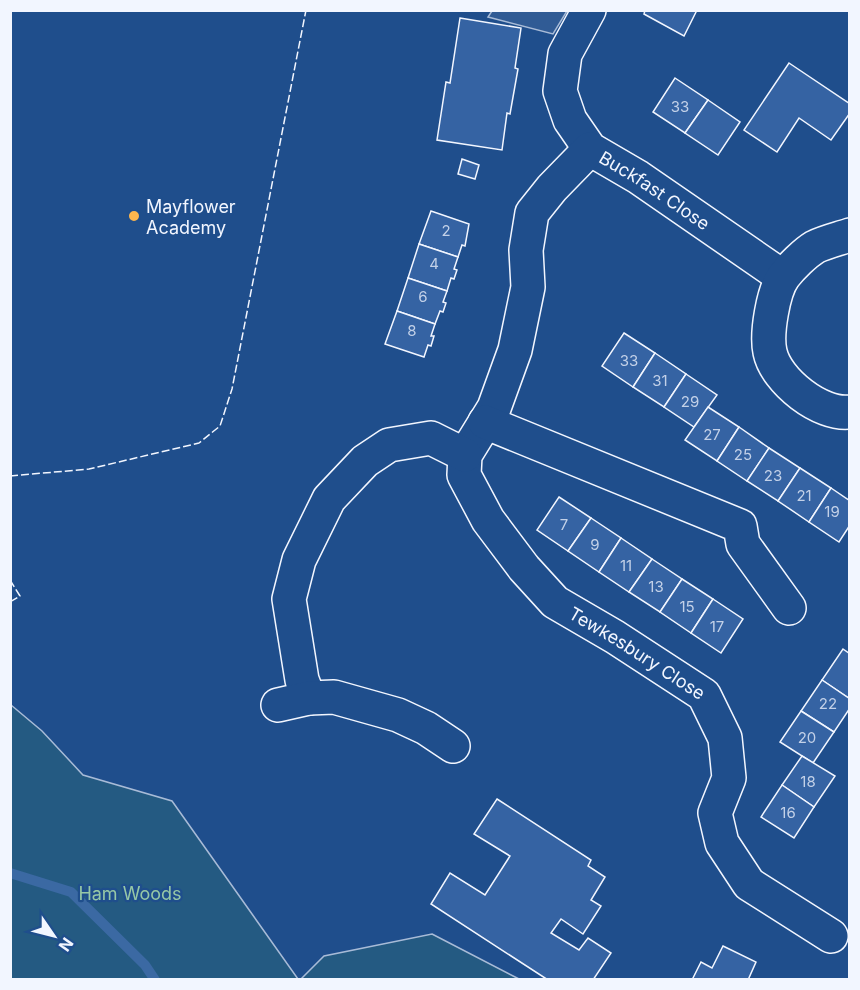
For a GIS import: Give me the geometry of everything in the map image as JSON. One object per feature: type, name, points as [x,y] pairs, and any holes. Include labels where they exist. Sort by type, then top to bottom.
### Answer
[{"type":"street","name":"Buckfast Close","points":[[588,10],[565,54],[560,91],[570,120],[590,149],[638,177],[783,277]]},
{"type":"street","points":[[309,698],[302,680],[289,599],[299,560],[329,499],[365,461],[390,445],[431,438],[465,454],[494,408],[515,350],[528,287],[526,250],[532,213],[552,188],[590,149]]},
{"type":"street","points":[[849,235],[813,248],[783,277],[769,317],[770,353],[784,381],[813,402],[840,413],[849,412]]},
{"type":"street","points":[[485,422],[740,526],[743,544],[789,608]]},
{"type":"street","name":"Tewkesbury Close","points":[[465,454],[464,475],[488,520],[524,568],[555,602],[615,637],[704,695],[725,738],[729,778],[716,813],[722,843],[749,884],[831,936]]},
{"type":"street","points":[[278,705],[309,698],[334,697],[398,715],[426,728],[453,746]]},
{"type":"green space","name":"Ham Woods","points":[[11,705],[42,731],[83,775],[172,801],[298,979],[11,979]]},
{"type":"green space","points":[[432,934],[519,979],[301,979],[324,956]]},
{"type":"shaded area","points":[[492,11],[567,11],[553,34],[488,17]]},
{"type":"building","points":[[645,10],[697,10],[684,36],[644,14]]},
{"type":"building","points":[[460,18],[521,28],[515,68],[518,69],[510,114],[507,113],[502,150],[437,140],[446,82],[450,83]]},
{"type":"building","points":[[789,63],[850,104],[850,113],[831,140],[799,118],[777,152],[744,130]]},
{"type":"building","points":[[675,78],[708,100],[685,133],[653,112]]},
{"type":"building","points":[[708,100],[740,122],[718,155],[685,133]]},
{"type":"building","points":[[462,159],[479,165],[475,179],[458,174]]},
{"type":"building","points":[[431,211],[469,224],[465,246],[462,245],[458,257],[419,244]]},
{"type":"building","points":[[419,244],[458,257],[454,269],[457,270],[454,279],[451,278],[447,291],[408,278]]},
{"type":"building","points":[[408,278],[447,291],[443,302],[446,303],[443,312],[440,311],[435,324],[397,311]]},
{"type":"building","points":[[397,311],[435,324],[431,346],[428,345],[424,357],[385,344]]},
{"type":"building","points":[[624,333],[655,353],[633,387],[602,366]]},
{"type":"building","points":[[655,353],[686,374],[664,407],[633,387]]},
{"type":"building","points":[[686,374],[717,395],[694,427],[664,407]]},
{"type":"building","points":[[708,407],[739,427],[717,461],[685,440]]},
{"type":"building","points":[[739,427],[769,448],[747,481],[717,461]]},
{"type":"building","points":[[769,448],[800,468],[778,501],[747,481]]},
{"type":"building","points":[[800,468],[831,488],[809,522],[778,501]]},
{"type":"building","points":[[831,488],[850,501],[850,525],[839,542],[809,522]]},
{"type":"building","points":[[559,497],[591,518],[568,551],[537,530]]},
{"type":"building","points":[[591,518],[621,538],[599,572],[568,551]]},
{"type":"building","points":[[621,538],[652,559],[629,592],[599,572]]},
{"type":"building","points":[[652,559],[682,579],[660,612],[629,592]]},
{"type":"building","points":[[682,579],[713,599],[691,633],[660,612]]},
{"type":"building","points":[[713,599],[743,619],[721,653],[691,633]]},
{"type":"building","points":[[843,649],[850,654],[850,699],[822,680]]},
{"type":"building","points":[[822,680],[850,699],[850,708],[834,732],[801,711]]},
{"type":"building","points":[[801,711],[834,732],[813,763],[780,742]]},
{"type":"building","points":[[802,756],[835,776],[814,807],[782,785]]},
{"type":"building","points":[[782,785],[814,807],[794,838],[761,817]]},
{"type":"building","points":[[497,799],[591,860],[588,866],[605,877],[591,900],[601,906],[583,934],[561,919],[551,933],[579,950],[588,938],[611,953],[593,980],[548,980],[431,904],[450,873],[485,895],[510,856],[474,834]]},
{"type":"building","points":[[723,946],[756,962],[748,980],[692,980],[701,962],[712,968]]},
{"type":"waterway","points":[[10,873],[71,892],[145,965],[155,980]]},
{"type":"fence","points":[[10,476],[89,469],[199,443],[220,426],[232,389],[306,10]]},
{"type":"fence","points":[[10,580],[20,596],[10,602]]},
{"type":"place","name":"Mayflower Academy","points":[[134,216]]}]
